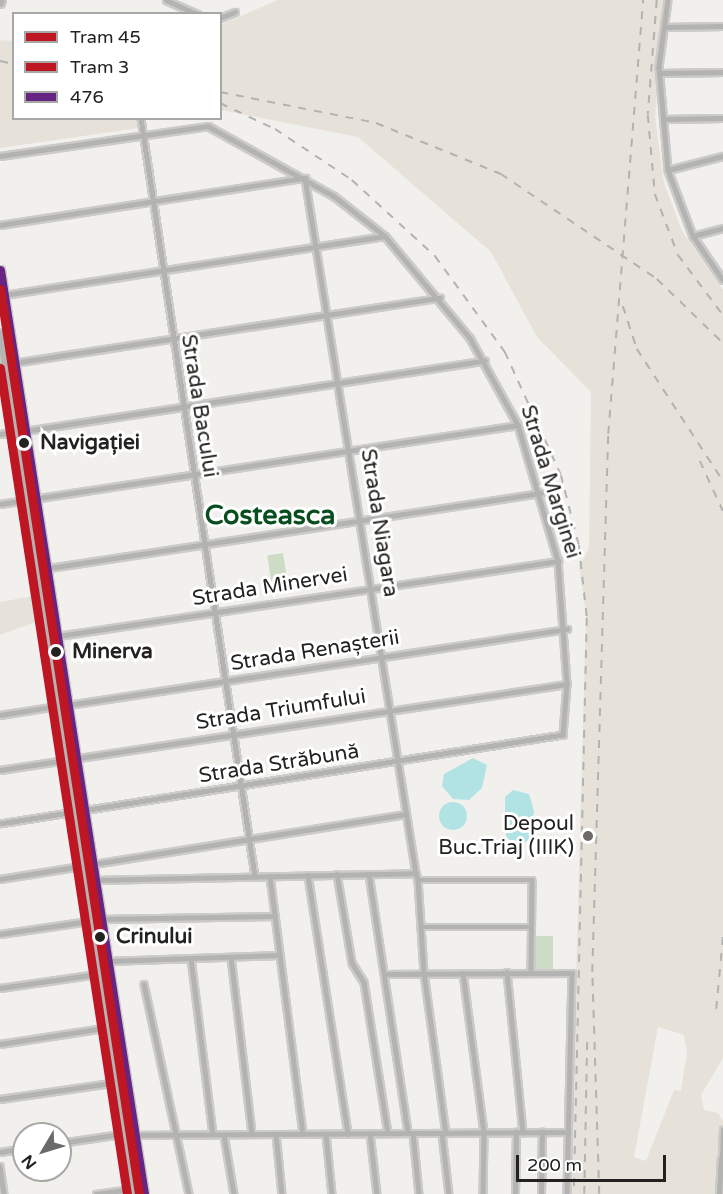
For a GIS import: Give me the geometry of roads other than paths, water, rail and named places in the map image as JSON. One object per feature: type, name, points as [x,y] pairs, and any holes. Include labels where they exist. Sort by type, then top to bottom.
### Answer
[{"type":"main road","points":[[0,270],[76,758],[82,867],[130,1191]]},
{"type":"main road","points":[[0,333],[2,365],[26,501],[65,760],[92,866],[144,1194]]},
{"type":"street","points":[[166,0],[174,1],[194,12]]},
{"type":"street","points":[[668,0],[659,73],[668,170],[693,236],[723,280]]},
{"type":"street","points":[[222,17],[235,12]]},
{"type":"street","points":[[664,27],[723,26]]},
{"type":"street","points":[[659,73],[723,72]]},
{"type":"street","points":[[663,119],[723,118]]},
{"type":"street","name":"Strada Bacului","points":[[141,120],[213,612],[255,876]]},
{"type":"street","name":"Strada Marginei","points":[[142,134],[208,126],[305,178],[385,236],[440,298],[485,361],[518,425],[541,493],[558,561],[567,629],[567,684],[563,735]]},
{"type":"street","points":[[0,156],[142,134]]},
{"type":"street","points":[[668,170],[723,156]]},
{"type":"street","points":[[0,225],[305,178]]},
{"type":"street","name":"Strada Niagara","points":[[305,178],[319,247],[418,880],[424,973],[444,1133],[448,1194]]},
{"type":"street","points":[[693,236],[723,228]]},
{"type":"street","points":[[4,295],[385,236]]},
{"type":"street","points":[[2,365],[440,298]]},
{"type":"street","points":[[25,431],[485,361]]},
{"type":"street","points":[[0,504],[518,425]]},
{"type":"street","points":[[0,434],[14,432]]},
{"type":"street","points":[[36,570],[541,493]]},
{"type":"street","name":"Strada Minervei","points":[[58,636],[558,561]]},
{"type":"street","name":"Strada Renașterii","points":[[68,705],[567,629]]},
{"type":"street","name":"Strada Triumfului","points":[[0,770],[567,684]]},
{"type":"street","points":[[0,715],[57,706]]},
{"type":"street","name":"Strada Străbună","points":[[0,824],[563,735]]},
{"type":"street","points":[[0,879],[406,814]]},
{"type":"street","points":[[94,880],[416,873]]},
{"type":"street","points":[[337,874],[352,963],[364,982],[388,1133]]},
{"type":"street","points":[[369,874],[419,1194]]},
{"type":"street","points":[[308,875],[348,1134]]},
{"type":"street","points":[[270,876],[303,1134]]},
{"type":"street","points":[[418,880],[532,880],[531,972]]},
{"type":"street","points":[[101,919],[275,916]]},
{"type":"street","points":[[0,934],[89,921]]},
{"type":"street","points":[[421,927],[531,927]]},
{"type":"street","points":[[108,961],[279,955]]},
{"type":"street","points":[[231,957],[252,1134]]},
{"type":"street","points":[[191,958],[213,1134]]},
{"type":"street","points":[[507,972],[523,1132]]},
{"type":"street","points":[[463,973],[484,1132],[483,1194]]},
{"type":"street","points":[[384,974],[572,973],[567,1194]]},
{"type":"street","points":[[0,988],[97,974]]},
{"type":"street","points":[[144,984],[189,1194]]},
{"type":"street","points":[[0,1044],[117,1026]]},
{"type":"street","points":[[0,1099],[125,1081]]},
{"type":"street","points":[[719,1194],[723,1130]]},
{"type":"street","points":[[515,1194],[516,1132]]},
{"type":"street","points":[[541,1194],[542,1132]]},
{"type":"street","points":[[133,1135],[567,1132]]},
{"type":"street","points":[[370,1133],[377,1194]]},
{"type":"street","points":[[72,1141],[122,1134]]},
{"type":"street","points":[[276,1134],[282,1194]]},
{"type":"street","points":[[326,1134],[332,1194]]},
{"type":"street","points":[[224,1135],[234,1194]]},
{"type":"street","points":[[0,1166],[4,1194]]},
{"type":"street","points":[[96,1194],[130,1191]]},
{"type":"water","points":[[473,758],[487,765],[482,788],[469,800],[453,799],[442,786],[444,774]]},
{"type":"water","points":[[513,790],[529,794],[534,811],[529,840],[516,847],[506,836],[505,797]]},
{"type":"water","points":[[453,802],[463,806],[467,816],[463,826],[453,830],[443,826],[439,816],[443,806]]},
{"type":"railway","points":[[599,1194],[592,972],[608,434],[643,0]]},
{"type":"railway","points":[[657,0],[648,115],[655,194],[678,255],[723,315]]},
{"type":"railway","points":[[0,61],[12,64]]},
{"type":"railway","points":[[222,92],[376,123],[501,174],[657,279],[723,343]]},
{"type":"railway","points":[[222,104],[275,129],[352,180],[435,256],[505,352],[561,475],[579,545],[587,618],[574,1194]]},
{"type":"railway","points":[[623,306],[637,349],[723,481]]},
{"type":"railway","points":[[700,461],[723,511]]},
{"type":"railway","points":[[716,1009],[723,933]]},
{"type":"railway","points":[[584,1194],[587,1039]]},
{"type":"tram line","name":"45","points":[[0,289],[139,1194]]},
{"type":"tram line","name":"3","points":[[0,368],[127,1194]]},
{"type":"place","name":"Navigației","points":[[24,443]]},
{"type":"place","name":"Minerva","points":[[56,652]]},
{"type":"place","name":"Depoul Buc.Triaj (IIIK)","points":[[588,836]]},
{"type":"place","name":"Crinului","points":[[100,937]]},
{"type":"district","name":"Costeasca","points":[[270,516]]}]
